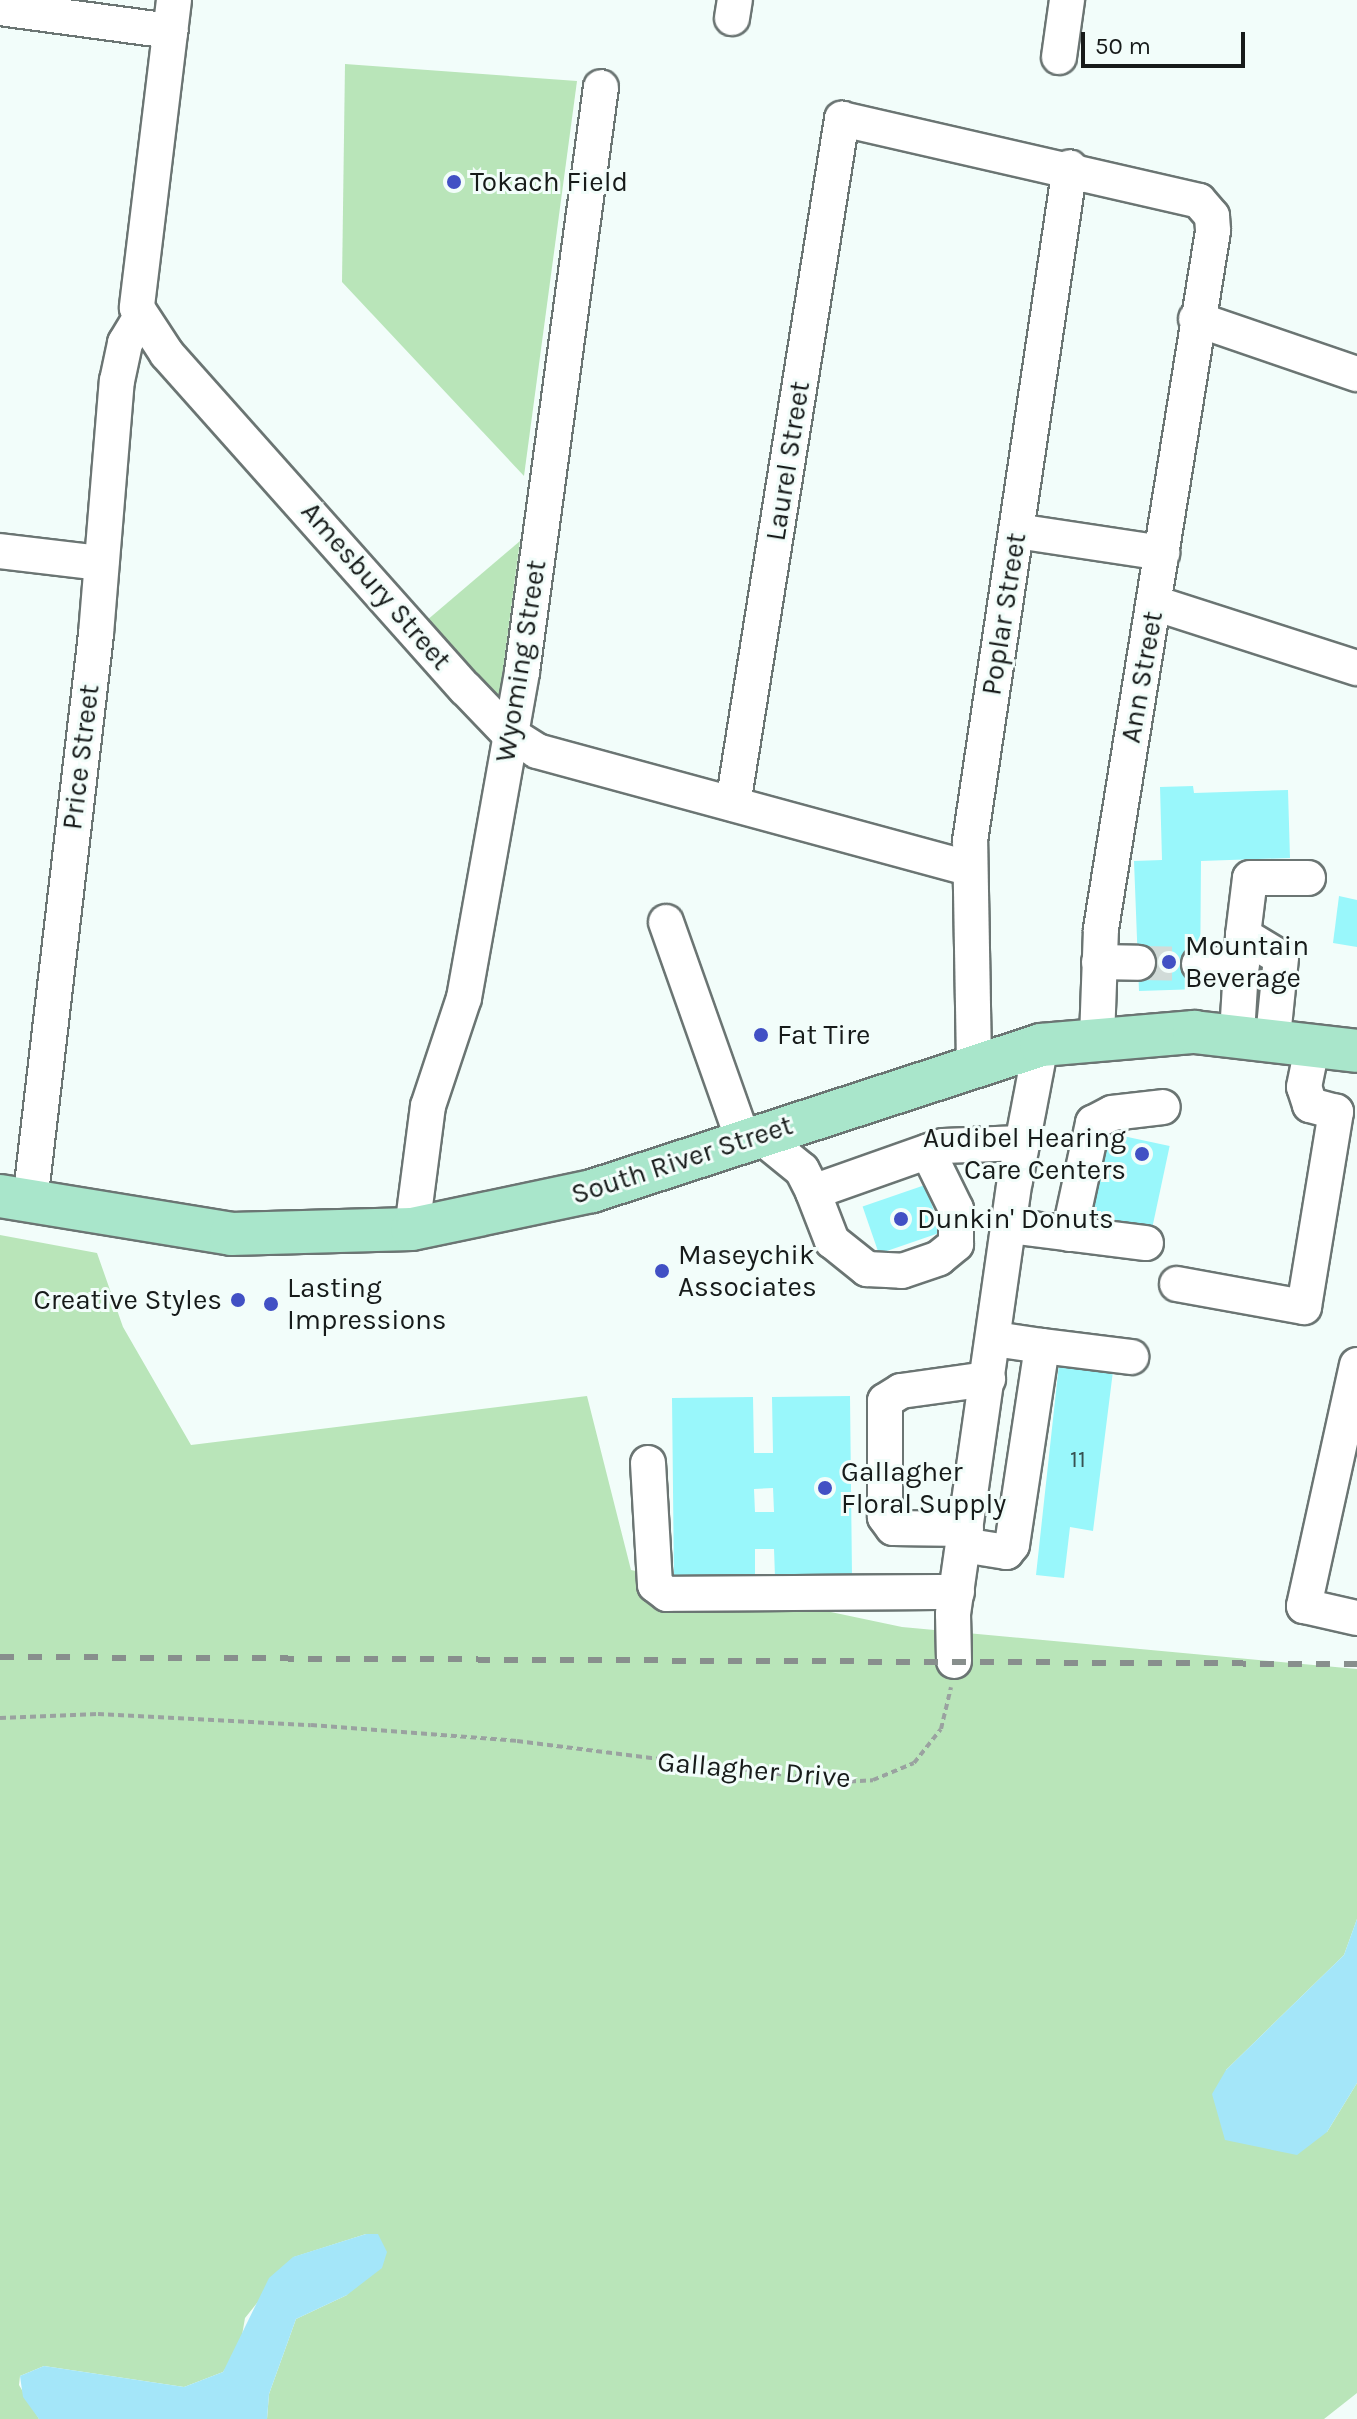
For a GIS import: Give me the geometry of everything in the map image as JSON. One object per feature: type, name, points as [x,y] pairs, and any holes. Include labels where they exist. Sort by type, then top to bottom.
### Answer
[{"type":"main road","name":"South River Street","points":[[15,1199],[231,1234],[412,1229],[516,1212],[974,1063],[1041,1045],[1097,1036],[1275,1038],[1357,1051]]},
{"type":"street","points":[[1059,57],[1067,0]]},
{"type":"street","points":[[0,8],[172,15]]},
{"type":"street","name":"Amesbury Street","points":[[172,15],[136,282],[141,316],[167,354],[510,734],[553,756],[967,868]]},
{"type":"street","name":"Wyoming Street","points":[[412,1229],[428,1106],[464,998],[510,734],[601,87]]},
{"type":"street","name":"Laurel Street","points":[[733,804],[842,119],[1070,167]]},
{"type":"street","name":"Ann Street","points":[[1070,167],[1208,208],[1213,231],[1196,319],[1099,962],[1097,1036]]},
{"type":"street","name":"Poplar Street","points":[[974,1063],[967,868],[1070,167]]},
{"type":"street","name":"Price Street","points":[[15,1199],[101,563],[117,381],[125,343],[141,316]]},
{"type":"street","points":[[1196,319],[1357,374]]},
{"type":"street","points":[[1017,531],[1162,553]]},
{"type":"street","points":[[0,551],[101,563]]},
{"type":"street","points":[[1154,603],[1357,668]]},
{"type":"street","points":[[1242,950],[1250,878],[1308,878]]},
{"type":"street","points":[[666,922],[751,1138],[802,1170],[832,1241],[867,1269],[902,1271],[939,1258],[956,1244],[956,1209],[928,1152]]},
{"type":"street","points":[[1177,1284],[1304,1307],[1336,1112],[1310,1105],[1304,1087],[1275,1038],[1281,958],[1242,950],[1199,964]]},
{"type":"street","points":[[1099,962],[1138,963]]},
{"type":"street","points":[[954,1661],[957,1592],[1009,1226],[1041,1045]]},
{"type":"street","points":[[1069,1234],[1086,1134],[1093,1123],[1112,1113],[1163,1107]]},
{"type":"street","points":[[813,1192],[928,1152],[979,1141],[1022,1143]]},
{"type":"street","points":[[1009,1226],[1146,1243]]},
{"type":"street","points":[[994,1339],[1131,1357]]},
{"type":"street","points":[[988,1379],[901,1391],[885,1401],[885,1517],[893,1528],[965,1537],[1006,1552],[1012,1545],[1042,1346]]},
{"type":"street","points":[[1357,1365],[1304,1606],[1357,1618]]},
{"type":"street","points":[[648,1463],[655,1585],[667,1594],[957,1592]]},
{"type":"path","name":"Gallagher Drive","points":[[0,1718],[98,1714],[311,1725],[517,1741],[851,1782],[895,1774],[928,1749],[947,1713],[954,1661]]},
{"type":"green space","name":"Tokach Field","points":[[345,64],[577,81],[524,476],[342,282]]},
{"type":"green space","points":[[520,541],[499,700],[426,621]]},
{"type":"green space","points":[[0,1235],[97,1253],[123,1327],[191,1445],[587,1396],[631,1570],[902,1627],[1357,1669],[1357,1919],[1344,1955],[1226,2070],[1327,2132],[1357,2083],[1357,2393],[1324,2419],[267,2419],[269,2394],[296,2319],[347,2295],[366,2234],[294,2257],[245,2318],[240,2347],[223,2372],[184,2387],[44,2366],[20,2376],[19,2385],[39,2419],[0,2419]]},
{"type":"water","points":[[1357,1919],[1357,2083],[1327,2132],[1297,2155],[1225,2140],[1212,2094],[1226,2070],[1344,1955]]},
{"type":"water","points":[[366,2234],[378,2234],[387,2252],[382,2268],[347,2295],[296,2319],[269,2394],[267,2419],[39,2419],[23,2397],[20,2376],[44,2366],[184,2387],[223,2372],[269,2278],[293,2257]]},
{"type":"building","points":[[1193,786],[1194,793],[1288,790],[1290,858],[1201,861],[1200,989],[1139,991],[1134,861],[1162,860],[1160,787]]},
{"type":"building","points":[[1339,896],[1357,900],[1357,947],[1333,943]]},
{"type":"building","points":[[1109,1133],[1170,1146],[1152,1228],[1092,1215]]},
{"type":"building","name":"Dunkin' Donuts","points":[[925,1185],[941,1232],[879,1254],[863,1206]]},
{"type":"building","points":[[1059,1364],[1113,1371],[1093,1531],[1070,1527],[1064,1578],[1036,1575]]},
{"type":"building","points":[[850,1396],[852,1576],[775,1577],[774,1549],[755,1549],[755,1580],[674,1581],[672,1398],[753,1397],[754,1453],[773,1453],[772,1397]],"holes":[[[773,1488],[774,1512],[755,1512],[754,1489]]]},
{"type":"tunnel","points":[[1138,963],[1199,964]]},
{"type":"railway","points":[[0,1657],[1357,1664]]},
{"type":"place","name":"Tokach Field","points":[[454,182]]},
{"type":"place","name":"Mountain Beverage","points":[[1169,962]]},
{"type":"place","name":"Fat Tire","points":[[761,1035]]},
{"type":"place","name":"Audibel Hearing Care Centers","points":[[1142,1154]]},
{"type":"place","name":"Dunkin' Donuts","points":[[901,1219]]},
{"type":"place","name":"Maseychik Associates","points":[[662,1271]]},
{"type":"place","name":"Creative Styles","points":[[238,1300]]},
{"type":"place","name":"Lasting Impressions","points":[[271,1304]]},
{"type":"place","name":"Gallagher Floral Supply","points":[[825,1488]]}]
